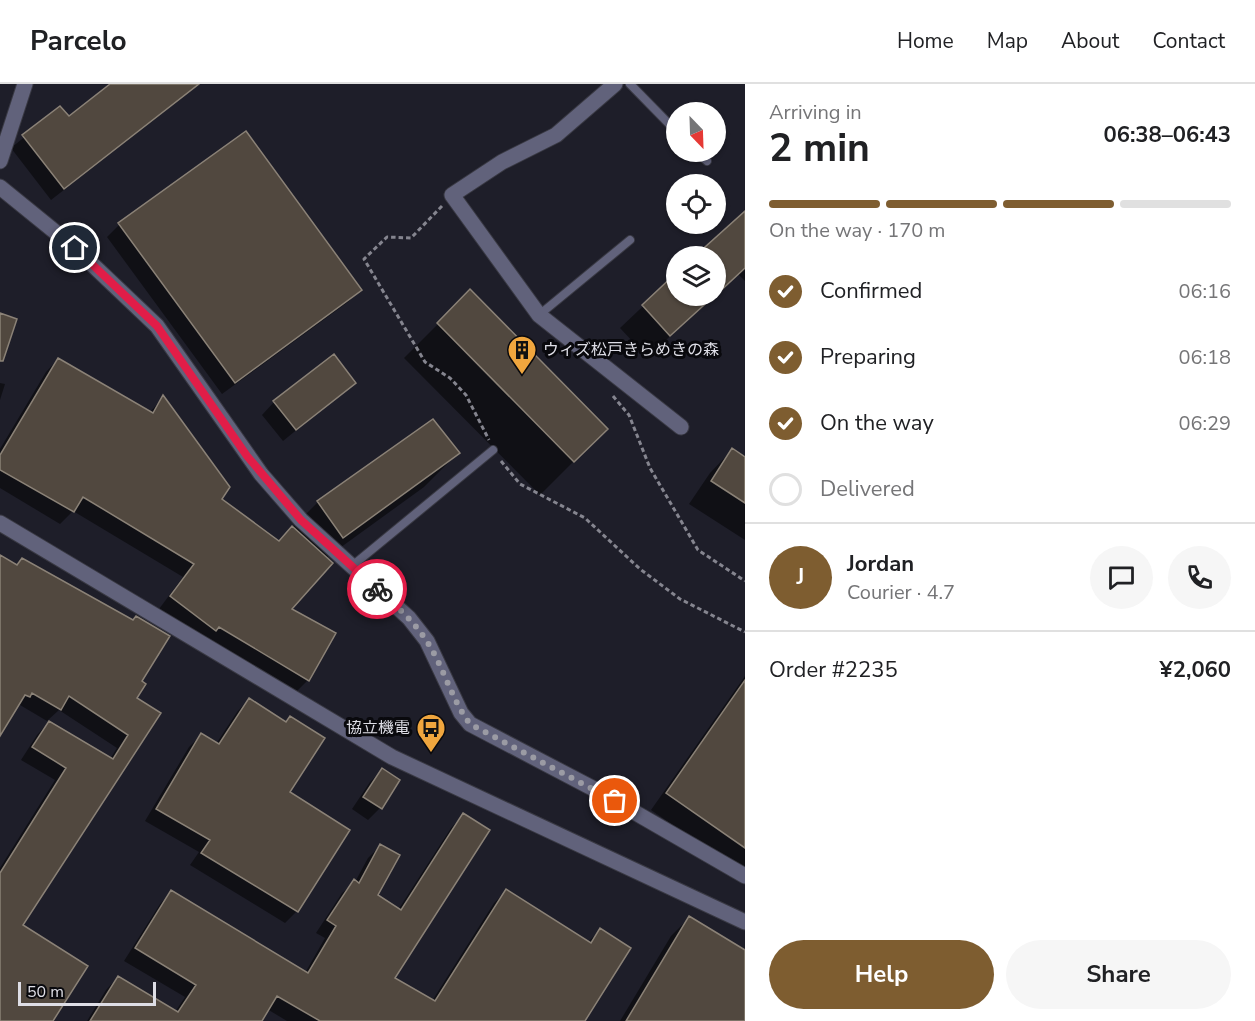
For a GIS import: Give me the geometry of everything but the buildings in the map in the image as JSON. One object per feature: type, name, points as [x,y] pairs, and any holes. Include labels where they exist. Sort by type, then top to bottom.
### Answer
[{"type":"street","points":[[0,161],[25,84]]},
{"type":"street","points":[[615,84],[556,135],[502,162],[452,195],[539,315],[681,427]]},
{"type":"street","points":[[0,187],[75,248],[157,326],[261,474],[301,520],[409,618],[427,641],[461,713],[470,724],[596,790],[745,876]]},
{"type":"street","points":[[0,523],[392,757],[745,922]]},
{"type":"lane","points":[[630,84],[666,121]]},
{"type":"lane","points":[[539,315],[630,240]]},
{"type":"lane","points":[[352,566],[493,450]]},
{"type":"path","points":[[452,195],[411,238],[387,237],[364,259],[425,362],[450,378],[466,395],[493,450],[520,484],[585,518],[640,569],[680,600],[745,632]]},
{"type":"path","points":[[609,392],[629,415],[650,468],[698,550],[745,581]]},
{"type":"way so far","points":[[377,589],[409,618],[427,641],[461,713],[470,724],[615,801]]},
{"type":"place","name":"ウィズ松戸きらめきの森","points":[[522,376]]},
{"type":"place","name":"協立機電","points":[[431,754]]},
{"type":"route","points":[[75,248],[157,326],[198,382],[247,456],[301,520],[377,589]]}]
